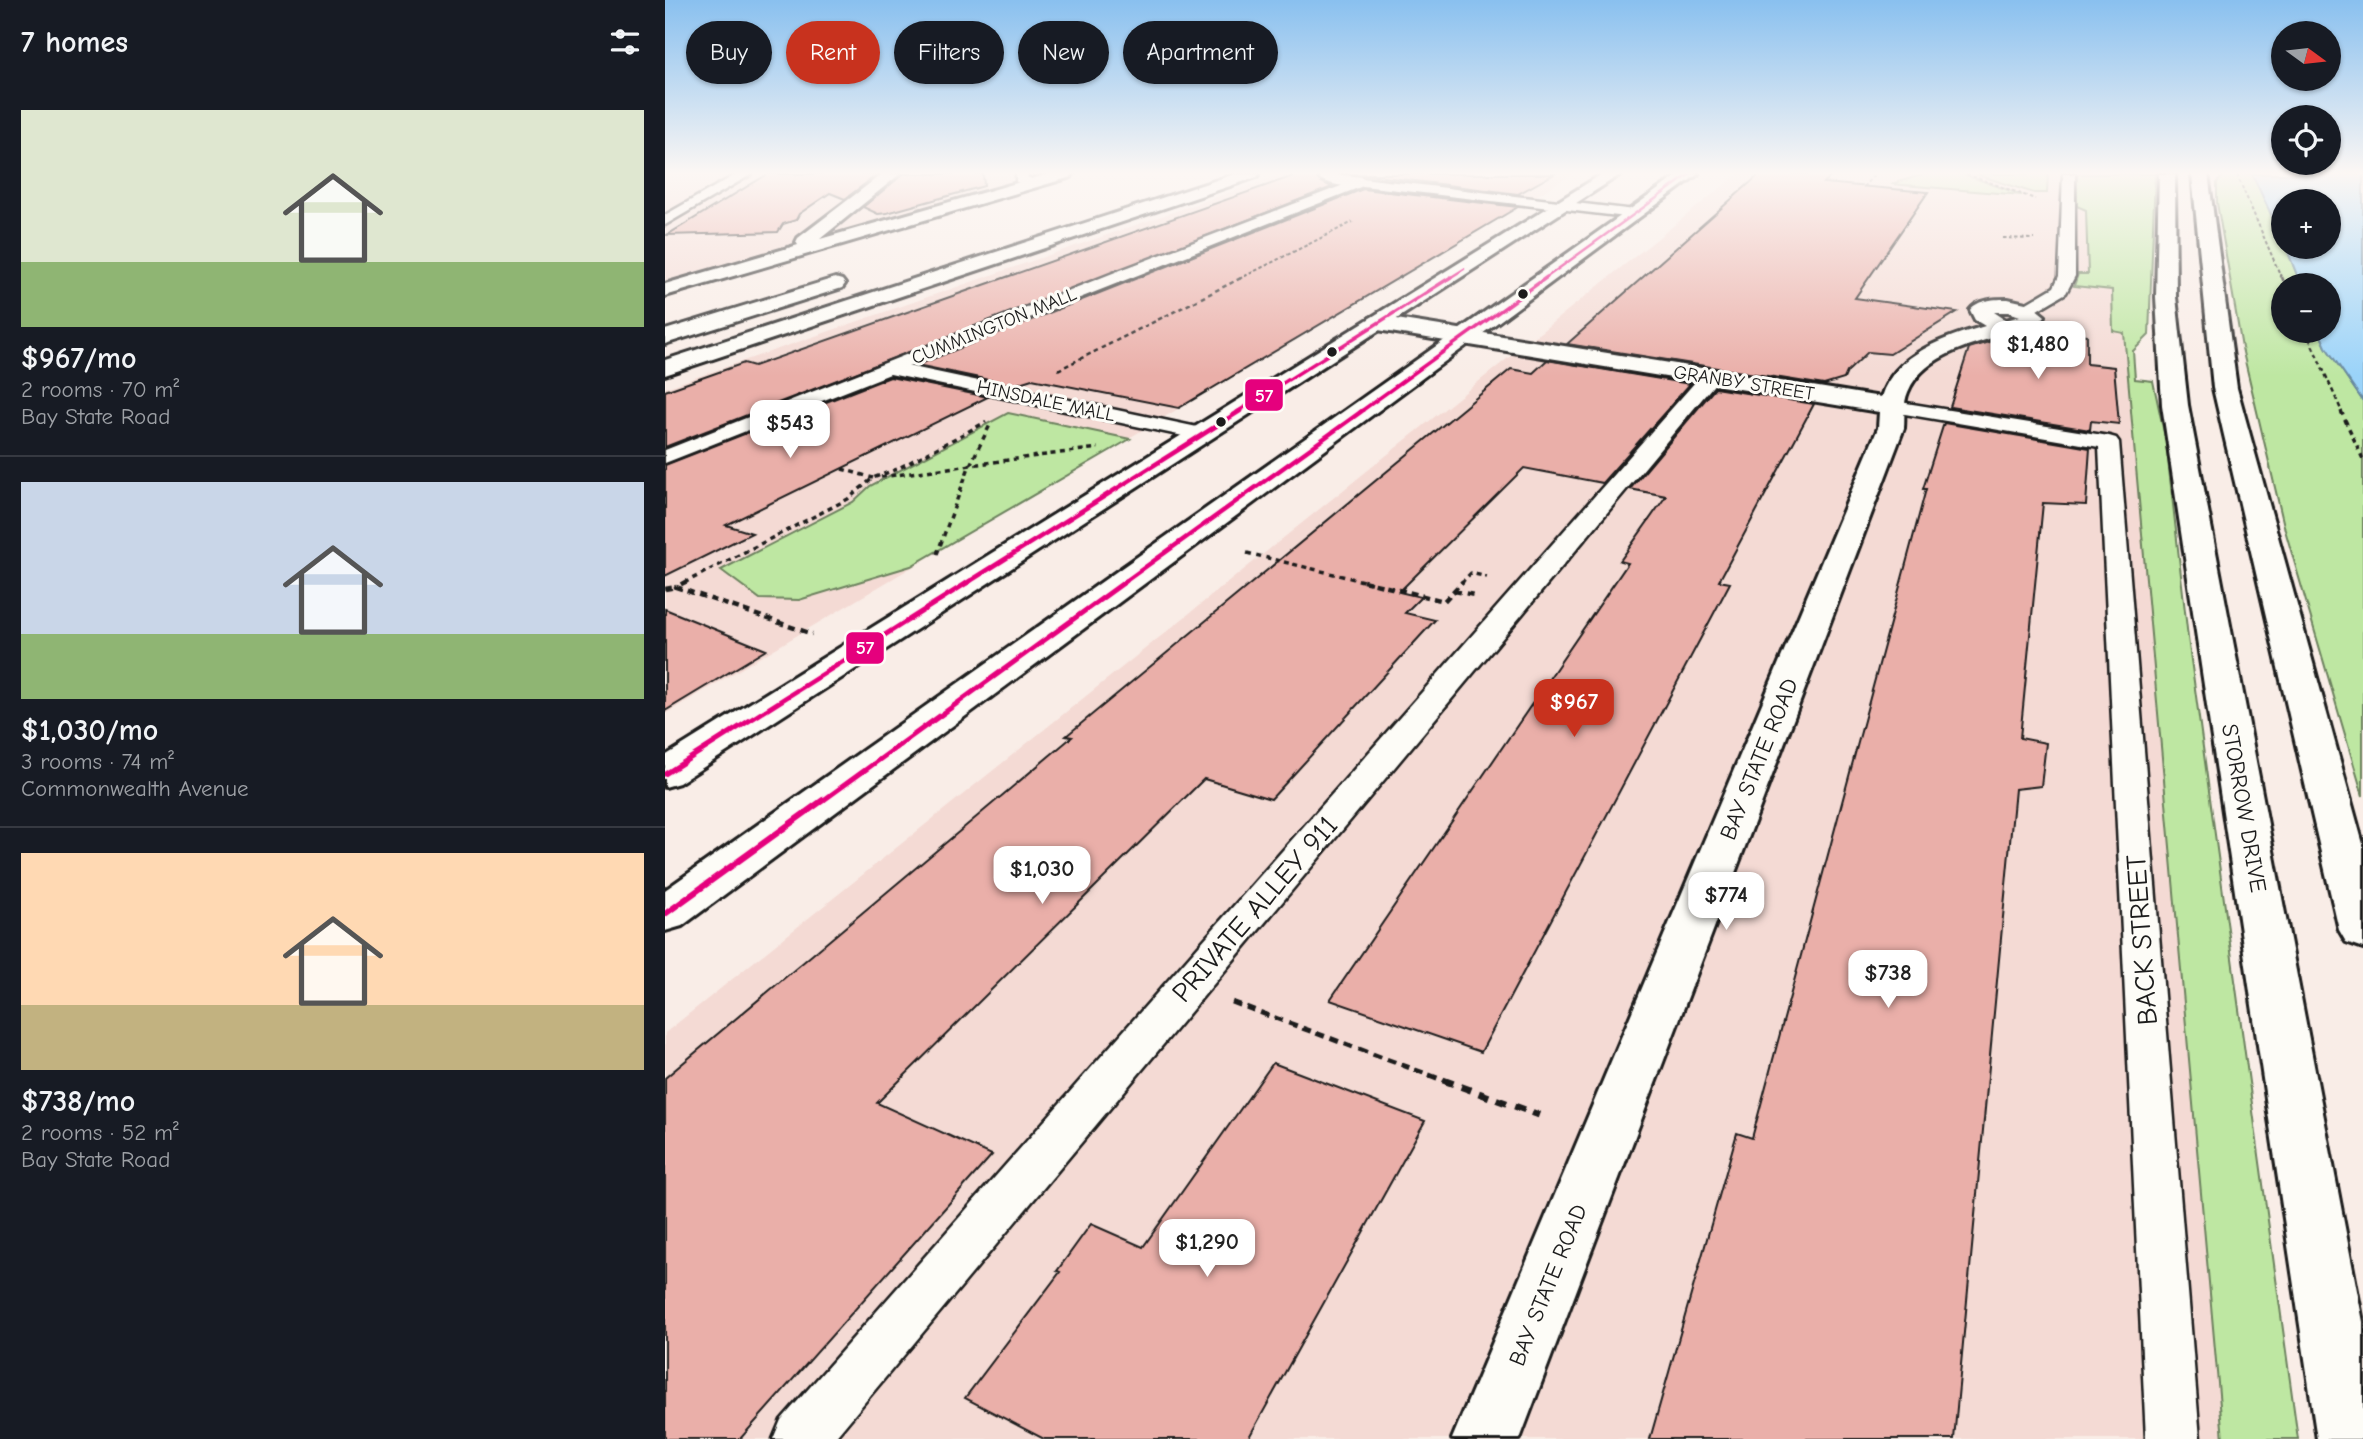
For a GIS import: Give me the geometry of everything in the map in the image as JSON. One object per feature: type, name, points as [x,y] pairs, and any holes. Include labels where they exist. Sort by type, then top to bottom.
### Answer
[{"type":"main road","points":[[702,260],[783,256],[803,241]]},
{"type":"main road","points":[[665,290],[830,241]]},
{"type":"main road","points":[[665,368],[1048,241]]},
{"type":"main road","points":[[665,774],[1507,241]]},
{"type":"main road","points":[[665,914],[1597,241]]},
{"type":"main road","name":"STORROW DRIVE","points":[[2166,241],[2169,364],[2175,405],[2351,1439]]},
{"type":"main road","points":[[2207,241],[2225,388],[2363,930]]},
{"type":"main road","points":[[665,337],[852,279]]},
{"type":"main road","name":"BAY STATE ROAD","points":[[1486,1439],[1891,428],[1897,390],[1903,379],[1925,360],[1960,343],[2033,319],[2032,313],[2026,310]]},
{"type":"main road","name":"GRANBY STREET","points":[[1378,323],[1894,407]]},
{"type":"lane","name":"CUMMINGTON MALL","points":[[665,457],[1212,241]]},
{"type":"lane","name":"BAY STATE ROAD","points":[[2026,310],[2060,290],[2067,276],[2068,241]]},
{"type":"lane","name":"HINSDALE MALL","points":[[890,368],[1202,434]]},
{"type":"lane","name":"PRIVATE ALLEY 911","points":[[800,1439],[1710,377]]},
{"type":"lane","name":"GRANBY STREET","points":[[1894,407],[2109,442]]},
{"type":"lane","name":"BACK STREET","points":[[2109,442],[2173,1439]]},
{"type":"path","points":[[1056,371],[1315,241]]},
{"type":"path","points":[[2266,241],[2280,273]]},
{"type":"path","points":[[2311,343],[2363,459]]},
{"type":"path","points":[[665,589],[676,587],[848,499],[873,478],[897,469],[993,419],[969,467],[934,561]]},
{"type":"path","points":[[842,469],[873,478],[1103,447]]},
{"type":"path","points":[[1247,553],[1444,601],[1471,573],[1495,579]]},
{"type":"path","points":[[676,587],[813,635]]},
{"type":"path","points":[[1189,986],[1539,1115]]},
{"type":"shaded area","points":[[665,241],[813,241],[665,284]]},
{"type":"shaded area","points":[[1089,241],[1460,241],[665,714],[665,388]]},
{"type":"shaded area","points":[[1654,241],[2130,241],[2126,346],[2223,1439],[665,1439],[665,1033]]},
{"type":"green space","points":[[2087,241],[2152,241],[2149,335],[2133,351],[2135,379],[2153,381],[2166,442],[2188,638],[2298,1439],[2223,1439],[2124,333],[2113,331],[2112,290],[2074,286],[2078,274],[2088,274]]},
{"type":"green space","points":[[2224,241],[2271,241],[2271,259],[2291,259],[2296,273],[2271,273],[2271,343],[2324,343],[2363,401],[2363,796],[2285,530],[2242,348]]},
{"type":"green space","points":[[1008,413],[1130,439],[911,566],[799,600],[760,599],[721,570],[853,502],[870,486]]},
{"type":"water","points":[[2341,241],[2363,241],[2363,401],[2324,343],[2341,343],[2341,273],[2296,273],[2291,259],[2341,259]]},
{"type":"building","points":[[1108,241],[1193,241],[665,447],[665,391],[744,363],[754,366]]},
{"type":"building","points":[[1231,241],[1460,241],[1179,408],[1032,379],[1013,385],[917,365]]},
{"type":"building","points":[[1684,241],[1894,241],[1855,298],[1957,312],[1890,354],[1868,352],[1847,372],[1844,379],[1824,385],[1567,344]]},
{"type":"building","points":[[2064,333],[2087,335],[2087,364],[2114,367],[2119,424],[2091,421],[2090,430],[1950,407],[1969,348],[2002,338]]},
{"type":"building","points":[[1547,360],[1690,384],[1602,483],[1524,468],[1399,592],[1421,597],[1405,613],[1435,620],[1271,799],[1204,779],[877,1103],[992,1155],[740,1439],[665,1439],[665,1078],[1072,737],[1066,736],[1511,369],[1533,373]]},
{"type":"building","points":[[890,377],[988,397],[726,525],[752,533],[665,576],[665,465]]},
{"type":"building","points":[[1715,388],[1814,404],[1719,581],[1730,583],[1481,1052],[1330,1000],[1628,563],[1620,561],[1666,496],[1630,489]]},
{"type":"building","points":[[1944,423],[2090,448],[2086,505],[2043,503],[2020,738],[2046,743],[2041,786],[2015,789],[1954,1439],[1650,1439],[1737,1133],[1752,1138],[1926,489],[1923,489]]},
{"type":"building","points":[[665,609],[766,650],[665,711]]},
{"type":"building","points":[[1273,1063],[1425,1121],[1248,1439],[1044,1439],[965,1398],[1060,1272],[1057,1271],[1091,1224],[1143,1247]]},
{"type":"transit line","name":"57","points":[[665,914],[1597,241]]},
{"type":"transit line","name":"57","points":[[665,774],[1464,269]]}]
